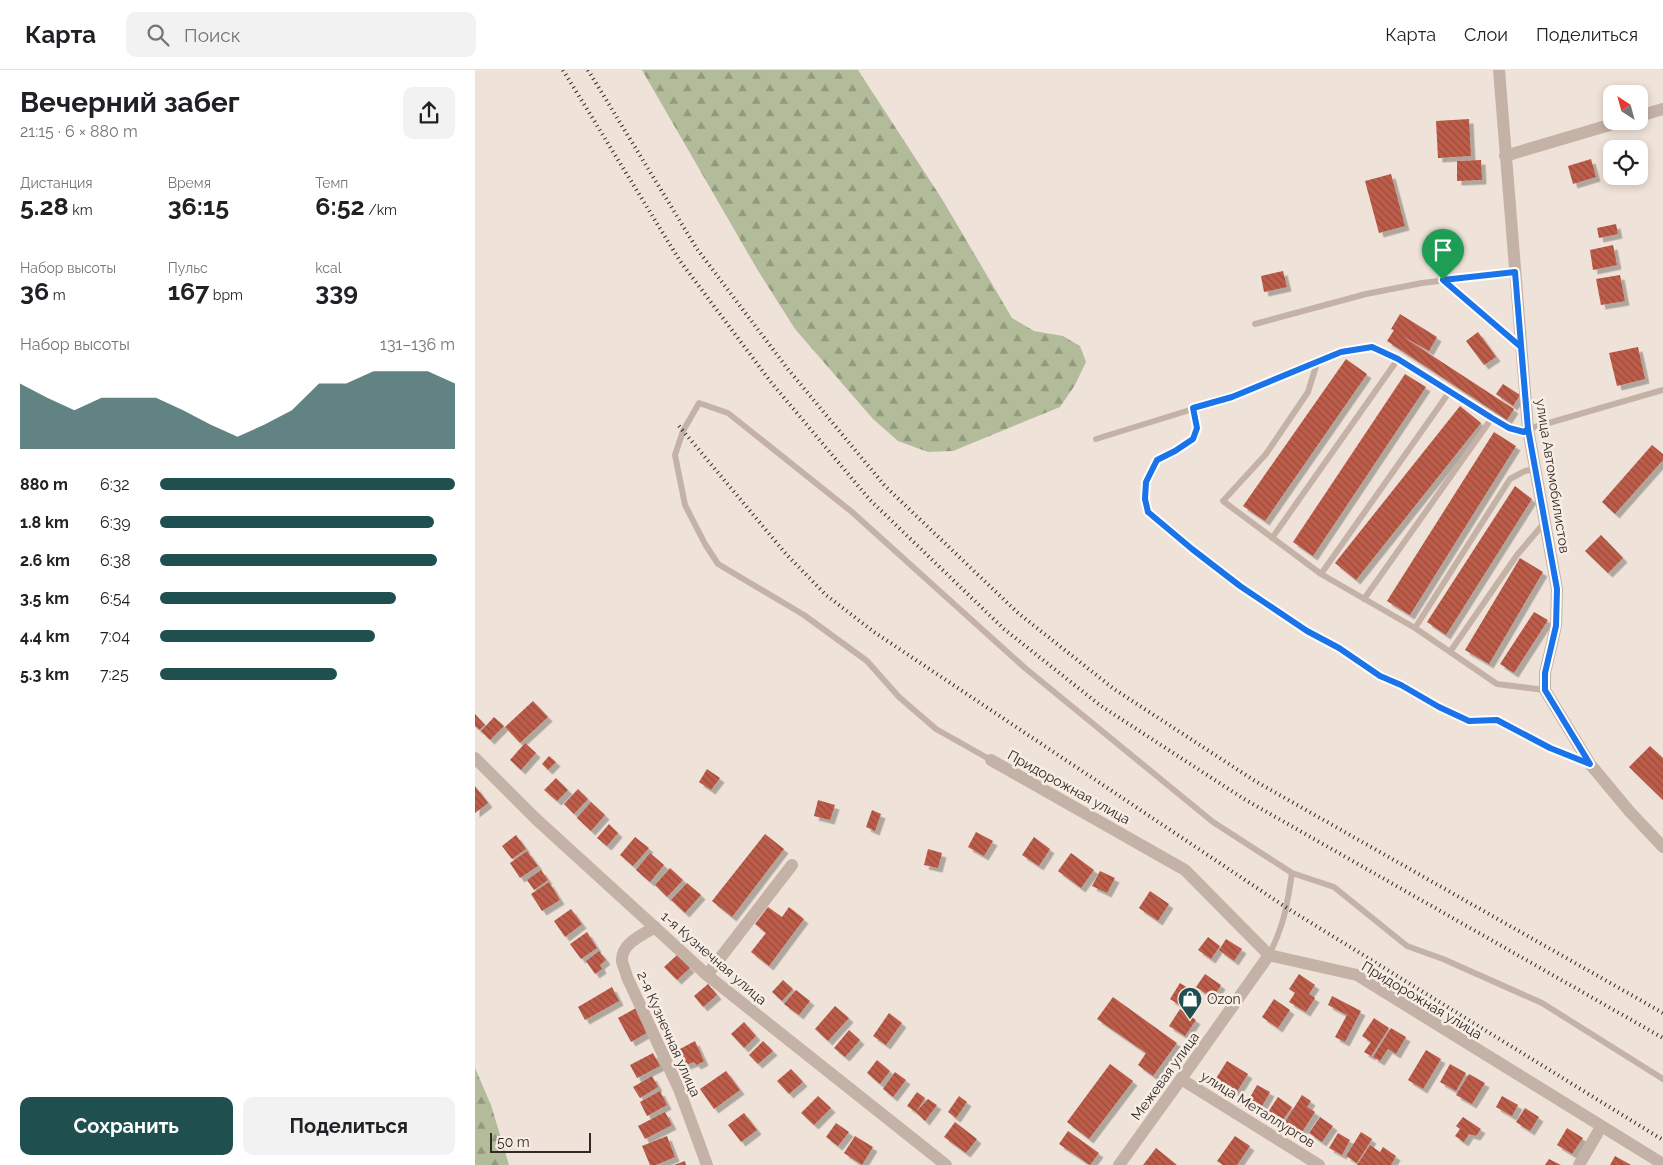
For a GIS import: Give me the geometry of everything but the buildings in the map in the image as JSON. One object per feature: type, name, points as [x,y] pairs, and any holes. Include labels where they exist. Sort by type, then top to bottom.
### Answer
[{"type":"street","name":"улица Автомобилистов","points":[[1499,70],[1528,429],[1557,589],[1556,626],[1545,673],[1545,690]]},
{"type":"street","points":[[1648,113],[1663,109]]},
{"type":"street","points":[[1505,156],[1603,127]]},
{"type":"street","points":[[1545,690],[1590,764],[1630,812],[1663,847]]},
{"type":"street","name":"1-я Кузнечная улица","points":[[475,758],[536,820],[707,975],[946,1165]]},
{"type":"street","name":"Придорожная улица","points":[[991,760],[1185,870],[1269,955],[1357,975],[1663,1164]]},
{"type":"street","points":[[707,975],[792,866]]},
{"type":"street","name":"2-я Кузнечная улица","points":[[655,927],[627,945],[623,952],[622,961],[627,977],[679,1089],[707,1165]]},
{"type":"street","name":"Межевая улица","points":[[1119,1165],[1269,955]]},
{"type":"street","name":"улица Металлургов","points":[[1181,1079],[1319,1165]]},
{"type":"street","points":[[1579,1165],[1601,1127]]},
{"type":"lane","points":[[1255,324],[1366,294],[1443,280],[1515,272]]},
{"type":"lane","points":[[1443,280],[1521,347]]},
{"type":"lane","points":[[1096,439],[1232,397],[1341,352],[1372,347],[1398,359],[1509,428],[1524,432],[1528,429],[1663,390]]},
{"type":"lane","points":[[1272,538],[1398,359]]},
{"type":"lane","points":[[1317,363],[1308,392],[1266,454],[1223,501],[1321,574],[1415,628],[1497,684],[1545,690]]},
{"type":"lane","points":[[1321,574],[1450,391]]},
{"type":"lane","points":[[991,760],[936,729],[899,697],[867,661],[804,615],[718,564],[705,544],[685,505],[675,455],[683,431],[699,403],[728,413],[852,512],[1025,668],[1213,822],[1292,873],[1334,888],[1407,946],[1443,959],[1543,1003],[1663,1079]]},
{"type":"lane","points":[[1193,408],[1197,428],[1193,439],[1157,460],[1146,482],[1145,499],[1148,512],[1240,586],[1307,631],[1339,648],[1380,676],[1469,721],[1497,720],[1550,748],[1590,764]]},
{"type":"lane","points":[[1364,599],[1492,418]]},
{"type":"lane","points":[[1415,628],[1510,479],[1525,471],[1535,469]]},
{"type":"lane","points":[[1450,652],[1517,555],[1545,522]]},
{"type":"lane","points":[[1269,955],[1281,932],[1292,873]]},
{"type":"green space","points":[[642,70],[858,70],[942,199],[1012,318],[1034,331],[1063,336],[1080,346],[1086,362],[1075,385],[1060,407],[953,451],[928,452],[898,441],[873,419],[795,329],[757,269]]},
{"type":"green space","points":[[475,1068],[491,1105],[509,1165],[475,1165]]},
{"type":"railway","points":[[563,70],[680,261],[770,381],[870,500],[1004,629],[1101,706],[1244,799],[1663,1038]]},
{"type":"railway","points":[[588,70],[697,249],[787,368],[885,486],[1018,613],[1114,689],[1255,781],[1663,1013]]},
{"type":"railway","points":[[679,426],[786,554],[826,595],[874,632],[1287,908],[1663,1140]]},
{"type":"place","name":"Ozon","points":[[1190,1020]]},
{"type":"route","points":[[1443,280],[1515,272],[1528,429],[1557,589],[1556,626],[1545,673],[1545,690],[1590,764],[1550,748],[1497,720],[1469,721],[1380,676],[1339,648],[1307,631],[1240,586],[1148,512],[1145,499],[1146,482],[1157,460],[1193,439],[1197,428],[1193,408],[1232,397],[1341,352],[1372,347],[1398,359],[1509,428],[1524,432],[1528,429],[1521,347],[1443,280]]}]
